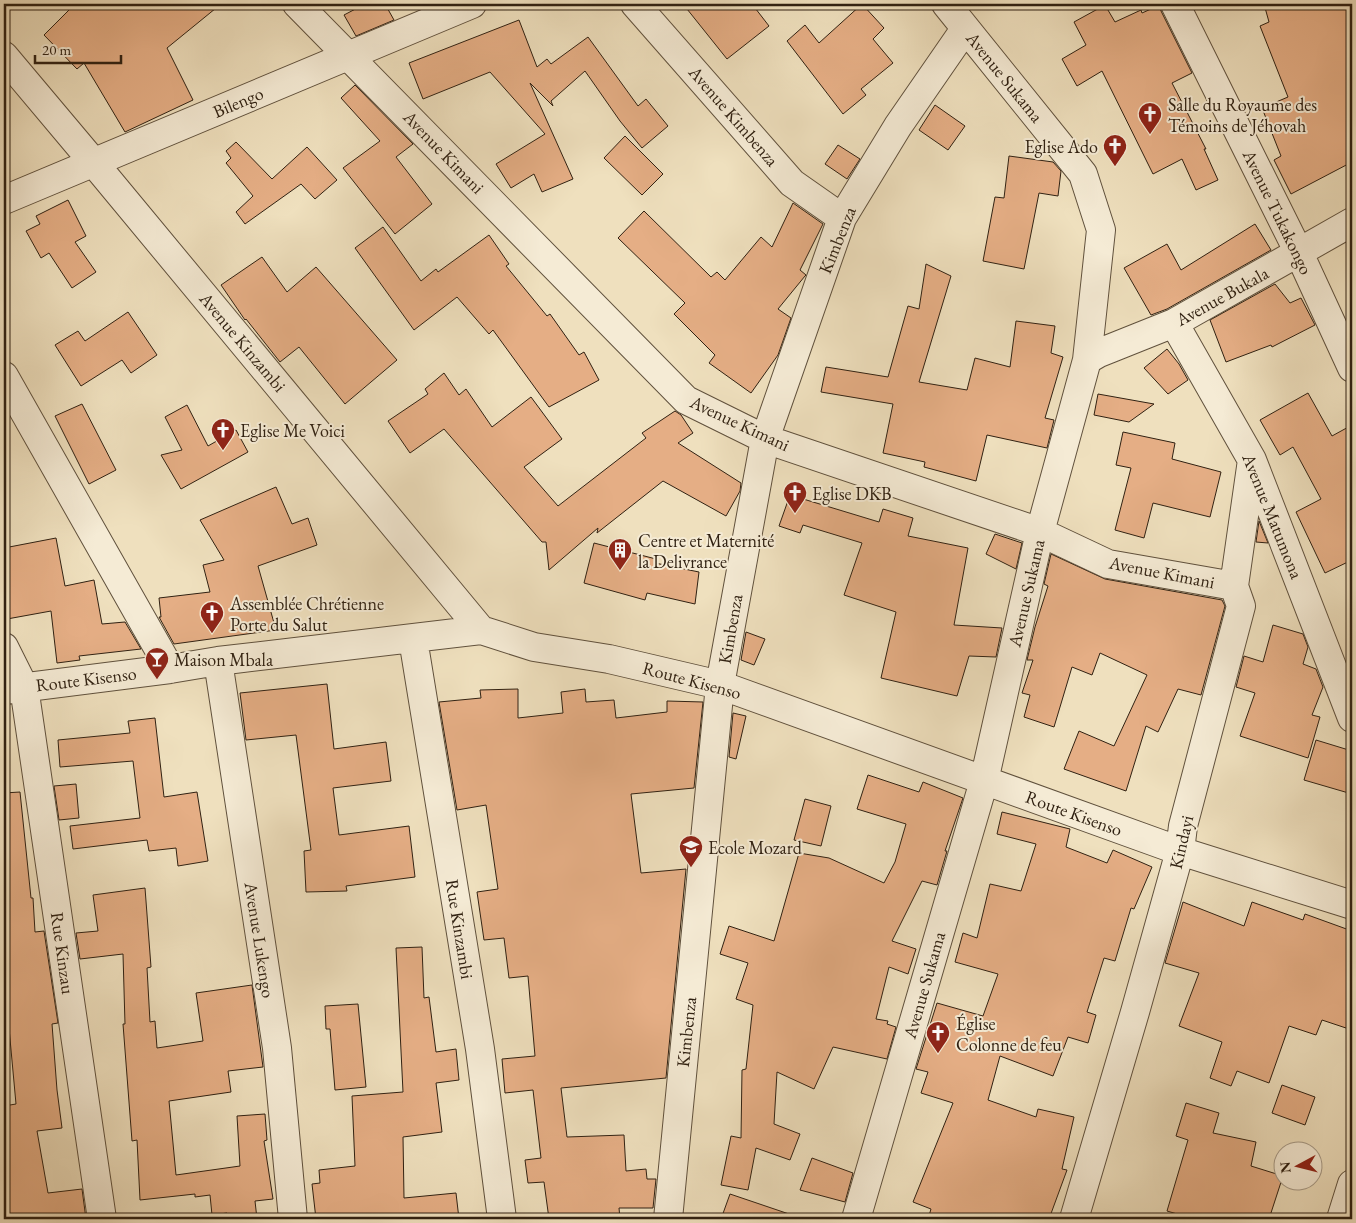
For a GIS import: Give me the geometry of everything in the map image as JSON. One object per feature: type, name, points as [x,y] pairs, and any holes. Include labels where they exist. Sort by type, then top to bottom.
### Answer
[{"type":"street","name":"Avenue Kimani","points":[[297,4],[686,400],[765,439],[1040,532],[1108,564],[1234,586]]},
{"type":"street","name":"Bilengo","points":[[4,200],[472,4]]},
{"type":"street","name":"Avenue Kimbenza","points":[[636,4],[792,183],[842,218]]},
{"type":"street","name":"Avenue Sukama","points":[[856,1219],[984,781],[1040,532],[1087,360],[1101,230],[1083,174],[946,4]]},
{"type":"street","name":"Avenue Tukakongo","points":[[1175,4],[1299,253],[1352,368]]},
{"type":"street","name":"Kimbenza","points":[[668,1219],[720,684],[765,439],[842,218],[898,126],[966,29]]},
{"type":"street","name":"Avenue Kinzambi","points":[[4,56],[481,630]]},
{"type":"street","name":"Avenue Bukala","points":[[1087,360],[1099,353],[1174,323],[1352,222]]},
{"type":"street","name":"Avenue Matumona","points":[[1174,323],[1252,460],[1352,718]]},
{"type":"street","points":[[4,376],[170,669]]},
{"type":"street","name":"Kindayi","points":[[1074,1219],[1180,851],[1183,826],[1241,606],[1234,586],[1252,460]]},
{"type":"street","name":"Route Kisenso","points":[[14,689],[218,661],[413,640],[481,630],[534,647],[609,659],[720,684],[1180,851],[1352,905]]},
{"type":"street","name":"Rue Kinzambi","points":[[413,640],[478,1040],[502,1219]]},
{"type":"street","name":"Rue Kinzau","points":[[4,647],[14,689],[102,1219]]},
{"type":"street","name":"Avenue Lukengo","points":[[218,661],[277,1048],[293,1219]]},
{"type":"street","points":[[1341,1219],[1352,1184]]},
{"type":"building","points":[[75,4],[221,4],[167,48],[193,100],[125,132],[84,63],[77,69],[44,35]]},
{"type":"building","points":[[365,4],[385,4],[394,20],[356,36],[344,15]]},
{"type":"building","points":[[683,4],[752,4],[769,26],[727,59]]},
{"type":"building","points":[[862,4],[884,28],[873,39],[893,63],[861,89],[866,95],[843,114],[787,41],[805,25],[819,43]]},
{"type":"building","points":[[1264,4],[1352,4],[1352,162],[1291,194],[1274,160],[1281,156],[1262,108],[1288,97],[1260,26],[1269,22]]},
{"type":"building","points":[[1105,5],[1115,22],[1141,10],[1142,13],[1160,5],[1161,11],[1192,73],[1172,83],[1206,149],[1204,149],[1218,180],[1196,190],[1182,159],[1153,174],[1102,71],[1077,86],[1062,59],[1086,45],[1074,22]]},
{"type":"building","points":[[519,20],[537,67],[547,59],[551,64],[588,37],[638,106],[646,99],[668,126],[642,148],[620,121],[585,71],[551,101],[553,106],[530,83],[573,179],[542,192],[534,174],[511,188],[496,164],[545,134],[490,72],[423,99],[409,63]]},
{"type":"building","points":[[355,85],[413,144],[396,157],[432,204],[395,234],[343,168],[380,141],[341,98]]},
{"type":"building","points":[[935,105],[965,126],[948,150],[919,130]]},
{"type":"building","points":[[625,136],[663,174],[642,195],[604,158]]},
{"type":"building","points":[[236,142],[272,179],[307,147],[337,180],[315,199],[301,184],[245,224],[236,212],[253,196],[226,163],[231,158],[226,151]]},
{"type":"building","points":[[838,145],[860,159],[847,179],[825,164]]},
{"type":"building","points":[[1009,156],[1053,162],[1061,171],[1058,196],[1039,193],[1024,269],[983,261],[995,197],[1004,198]]},
{"type":"building","points":[[68,200],[86,236],[75,242],[96,272],[72,288],[49,253],[41,258],[26,231],[40,224],[36,216]]},
{"type":"building","points":[[793,203],[823,224],[800,270],[806,275],[778,309],[791,318],[778,355],[751,393],[709,363],[715,355],[674,314],[685,303],[618,238],[644,211],[711,277],[717,272],[725,280],[761,237],[772,247]]},
{"type":"building","points":[[1255,224],[1271,250],[1167,309],[1151,315],[1124,268],[1167,244],[1181,270]]},
{"type":"building","points":[[383,227],[421,281],[436,269],[438,272],[489,235],[509,264],[506,266],[547,316],[550,314],[579,355],[584,352],[599,380],[549,407],[493,330],[489,334],[457,297],[414,330],[355,248]]},
{"type":"building","points":[[262,257],[287,292],[316,267],[397,360],[345,404],[299,347],[280,362],[245,320],[221,285]]},
{"type":"building","points":[[926,264],[951,276],[919,382],[967,390],[975,358],[1010,367],[1016,321],[1055,326],[1051,353],[1063,357],[1045,418],[1054,420],[1047,448],[987,435],[976,481],[924,467],[925,462],[883,453],[893,404],[821,392],[826,367],[888,377],[908,306],[919,309]]},
{"type":"building","points":[[1275,284],[1290,303],[1301,298],[1315,325],[1272,347],[1271,345],[1226,362],[1210,320]]},
{"type":"building","points":[[128,312],[157,355],[131,373],[122,360],[81,386],[55,345],[78,331],[85,341]]},
{"type":"building","points":[[1167,349],[1179,364],[1188,380],[1168,394],[1144,368]]},
{"type":"building","points":[[444,373],[459,395],[466,389],[492,427],[531,397],[562,439],[524,467],[558,506],[646,438],[642,433],[675,411],[681,415],[693,433],[678,443],[741,483],[740,491],[726,516],[663,481],[597,533],[598,528],[549,570],[546,542],[542,542],[444,429],[410,453],[388,421],[428,394],[425,389]]},
{"type":"building","points":[[1308,393],[1332,436],[1352,425],[1352,560],[1325,573],[1296,512],[1321,499],[1293,447],[1280,455],[1260,420]]},
{"type":"building","points":[[1098,394],[1154,404],[1129,422],[1094,415]]},
{"type":"building","points":[[82,404],[116,470],[89,484],[55,416]]},
{"type":"building","points":[[187,405],[208,446],[236,430],[248,452],[181,489],[161,455],[182,450],[165,417]]},
{"type":"building","points":[[1123,432],[1175,443],[1172,459],[1221,472],[1210,517],[1153,503],[1144,538],[1115,530],[1131,468],[1116,465]]},
{"type":"building","points":[[276,487],[292,524],[308,518],[317,545],[258,566],[276,630],[174,644],[159,617],[161,617],[159,598],[210,592],[203,565],[224,560],[200,520]]},
{"type":"building","points":[[790,495],[879,522],[883,509],[913,518],[908,536],[968,548],[954,625],[1002,628],[996,657],[969,656],[957,696],[881,678],[896,612],[844,595],[862,543],[803,525],[800,533],[779,526]]},
{"type":"building","points":[[1259,521],[1268,543],[1256,542]]},
{"type":"building","points":[[995,534],[1022,543],[1016,569],[986,554]]},
{"type":"building","points":[[56,538],[65,586],[94,580],[102,624],[125,622],[141,649],[79,656],[80,660],[57,663],[51,611],[7,619],[4,602],[4,548]]},
{"type":"building","name":"Centre et Maternité la Delivrance","points":[[594,543],[656,559],[655,563],[699,572],[695,604],[647,593],[645,600],[584,583]]},
{"type":"building","points":[[1051,554],[1105,579],[1222,600],[1225,606],[1201,695],[1178,689],[1158,732],[1146,726],[1126,791],[1064,769],[1079,731],[1114,746],[1147,675],[1100,653],[1092,675],[1072,667],[1054,727],[1024,717],[1030,695],[1022,693],[1033,660],[1027,660],[1048,586],[1044,584]]},
{"type":"building","points":[[1273,625],[1303,634],[1308,647],[1303,664],[1316,669],[1323,687],[1312,715],[1320,717],[1308,758],[1240,736],[1255,693],[1236,687],[1244,656],[1263,662]]},
{"type":"building","points":[[746,632],[765,639],[754,665],[741,660]]},
{"type":"building","points":[[327,684],[334,749],[386,742],[391,781],[333,788],[339,835],[409,826],[415,877],[346,886],[347,891],[306,892],[304,851],[311,850],[296,735],[246,740],[240,693]]},
{"type":"building","points":[[518,689],[518,718],[563,713],[561,692],[585,689],[586,702],[614,700],[616,718],[667,712],[667,701],[703,702],[694,788],[631,794],[641,873],[686,869],[666,1078],[561,1088],[567,1137],[624,1135],[626,1171],[646,1169],[647,1179],[656,1179],[653,1208],[619,1208],[620,1219],[549,1219],[544,1182],[528,1183],[525,1160],[541,1158],[533,1090],[505,1093],[502,1059],[535,1056],[528,976],[509,978],[504,938],[484,940],[477,892],[498,889],[486,805],[457,810],[439,702],[481,698],[480,690]]},
{"type":"building","points":[[733,713],[746,716],[736,759],[729,757]]},
{"type":"building","points":[[155,718],[164,797],[197,792],[208,861],[178,866],[176,848],[149,851],[147,840],[73,849],[70,826],[140,818],[133,761],[60,767],[58,740],[130,733],[128,721]]},
{"type":"building","points":[[1316,740],[1352,751],[1352,794],[1304,780]]},
{"type":"building","points":[[868,775],[919,792],[923,782],[963,798],[945,851],[947,851],[937,885],[922,881],[892,941],[916,949],[908,974],[889,967],[876,1019],[888,1021],[887,1024],[896,1027],[887,1059],[833,1047],[814,1089],[777,1072],[774,1124],[800,1134],[790,1160],[756,1148],[748,1190],[721,1185],[731,1136],[741,1138],[742,1070],[746,1069],[753,1005],[736,999],[748,963],[720,954],[729,926],[774,941],[799,853],[829,858],[884,883],[895,862],[906,824],[857,809]]},
{"type":"building","points":[[76,784],[79,818],[59,820],[54,786]]},
{"type":"building","points":[[20,792],[31,898],[33,898],[35,932],[44,931],[58,1023],[52,1024],[62,1128],[37,1131],[48,1193],[82,1189],[86,1219],[27,1219],[26,1215],[4,1218],[4,1146],[9,1145],[4,1106],[16,1104],[9,1028],[7,1029],[4,1002],[4,793]]},
{"type":"building","points":[[805,799],[831,806],[821,846],[794,840]]},
{"type":"building","points":[[1002,812],[1070,829],[1066,847],[1107,863],[1113,850],[1152,867],[1134,909],[1131,908],[1115,961],[1104,958],[1087,1012],[1096,1015],[1088,1043],[1068,1037],[1053,1076],[1000,1056],[988,1100],[1036,1117],[1038,1109],[1074,1117],[1062,1169],[1067,1170],[1049,1219],[928,1219],[931,1209],[913,1202],[953,1103],[921,1093],[928,1072],[916,1069],[937,1003],[983,1016],[998,974],[955,962],[963,933],[977,938],[990,884],[1021,891],[1036,844],[997,834]]},
{"type":"building","points":[[145,888],[151,967],[147,968],[150,1022],[155,1021],[157,1048],[203,1041],[196,993],[252,985],[263,1067],[228,1071],[231,1092],[169,1101],[176,1175],[240,1166],[237,1116],[265,1114],[267,1140],[264,1141],[273,1199],[255,1201],[257,1219],[227,1219],[227,1213],[212,1215],[210,1195],[195,1197],[195,1194],[140,1200],[137,1140],[132,1141],[123,1024],[125,1024],[123,954],[80,959],[76,933],[98,931],[93,895]]},
{"type":"building","points":[[1183,902],[1244,926],[1252,902],[1303,920],[1305,914],[1352,931],[1352,1030],[1322,1020],[1316,1035],[1289,1026],[1269,1083],[1237,1071],[1231,1086],[1210,1078],[1222,1042],[1179,1026],[1199,973],[1165,963]]},
{"type":"building","points":[[422,947],[424,998],[429,997],[436,1052],[456,1049],[459,1080],[436,1083],[442,1132],[403,1137],[404,1198],[456,1193],[459,1219],[316,1219],[312,1184],[320,1183],[319,1170],[355,1166],[352,1096],[403,1092],[396,948]]},
{"type":"building","points":[[358,1004],[366,1087],[335,1090],[330,1029],[326,1029],[325,1006]]},
{"type":"building","points":[[1282,1085],[1315,1097],[1305,1125],[1272,1113]]},
{"type":"building","points":[[1186,1103],[1219,1113],[1213,1133],[1256,1142],[1251,1166],[1274,1173],[1274,1190],[1278,1190],[1269,1219],[1194,1219],[1167,1211],[1188,1140],[1176,1136]]},
{"type":"building","points":[[812,1158],[853,1173],[845,1202],[800,1190]]},
{"type":"building","points":[[730,1194],[792,1215],[791,1219],[721,1219]]},
{"type":"place","name":"Salle du Royaume des Témoins de Jéhovah","points":[[1150,135]]},
{"type":"place","name":"Eglise Ado","points":[[1115,167]]},
{"type":"place","name":"Eglise Me Voici","points":[[223,451]]},
{"type":"place","name":"Eglise DKB","points":[[795,514]]},
{"type":"place","name":"Centre et Maternité la Delivrance","points":[[620,571]]},
{"type":"place","name":"Assemblée Chrétienne Porte du Salut","points":[[212,634]]},
{"type":"place","name":"Maison Mbala","points":[[157,680]]},
{"type":"place","name":"Ecole Mozard","points":[[691,868]]},
{"type":"place","name":"Église Colonne de feu","points":[[938,1054]]}]
